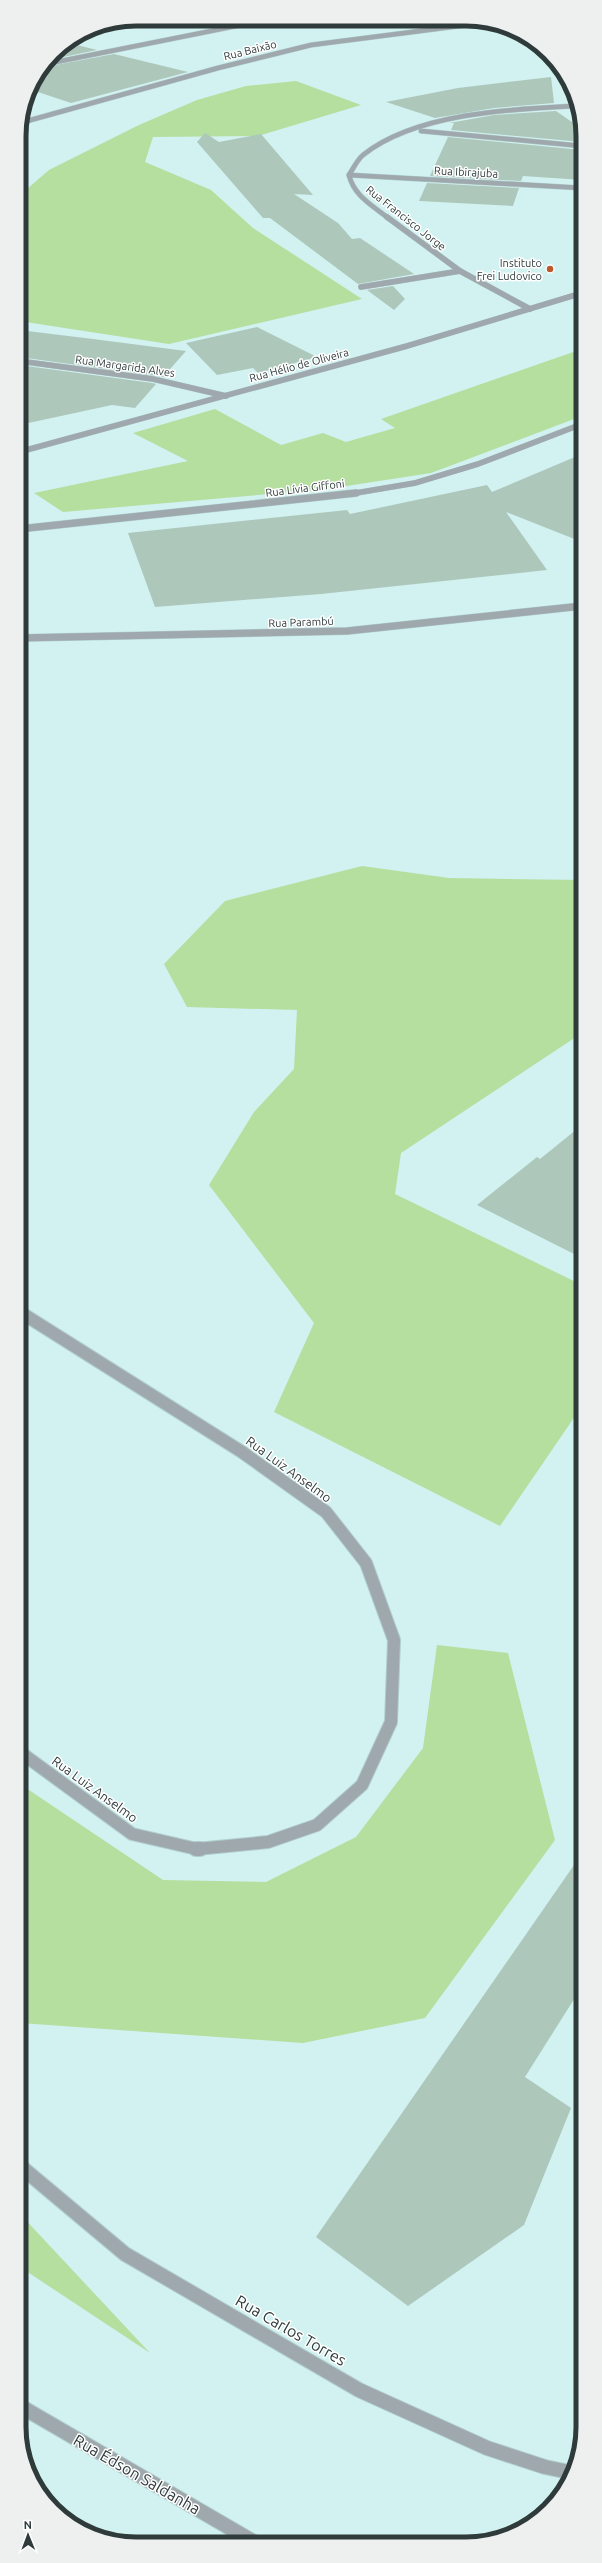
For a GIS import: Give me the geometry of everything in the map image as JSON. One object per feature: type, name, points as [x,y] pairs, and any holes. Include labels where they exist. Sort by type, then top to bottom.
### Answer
[{"type":"street","points":[[54,62],[236,26]]},
{"type":"street","name":"Rua Baixão","points":[[27,121],[311,44],[457,26]]},
{"type":"street","points":[[349,175],[360,156],[370,148],[382,141],[413,130],[486,114],[572,106]]},
{"type":"street","points":[[413,130],[576,145]]},
{"type":"street","name":"Rua Ibirajuba","points":[[349,175],[576,188]]},
{"type":"street","name":"Rua Francisco Jorge","points":[[349,175],[352,187],[362,198],[460,271],[530,309]]},
{"type":"street","points":[[361,287],[460,271]]},
{"type":"street","name":"Rua Hélio de Oliveira","points":[[26,450],[407,346],[576,295]]},
{"type":"street","name":"Rua Margarida Alves","points":[[26,362],[153,379],[226,396]]},
{"type":"street","name":"Rua Lívia Giffoni","points":[[26,528],[336,496],[415,482],[478,464],[576,426]]},
{"type":"street","name":"Rua Parambú","points":[[26,638],[347,631],[576,607]]},
{"type":"street","name":"Rua Luiz Anselmo","points":[[26,1316],[242,1452],[326,1512],[366,1563],[394,1640],[391,1722],[362,1785],[317,1825],[268,1842],[197,1849],[132,1834],[26,1756]]},
{"type":"street","name":"Rua Carlos Torres","points":[[26,2171],[125,2254],[359,2390],[487,2448],[544,2467],[567,2472]]},
{"type":"street","name":"Rua Édson Saldanha","points":[[26,2409],[245,2537]]},
{"type":"green space","points":[[296,81],[361,105],[258,136],[153,137],[145,162],[211,190],[253,228],[362,299],[169,344],[26,322],[26,190],[49,170],[139,125],[197,100],[246,86]]},
{"type":"green space","points":[[576,351],[576,418],[431,473],[327,489],[63,512],[34,493],[188,461],[133,433],[215,409],[281,445],[323,433],[346,442],[395,428],[381,419]]},
{"type":"green space","points":[[362,866],[449,878],[576,880],[576,1037],[401,1153],[395,1194],[576,1282],[576,1415],[500,1526],[274,1412],[314,1323],[209,1185],[254,1112],[294,1069],[297,1010],[187,1007],[164,964],[225,901]]},
{"type":"green space","points":[[437,1645],[508,1653],[555,1840],[425,2018],[303,2043],[26,2023],[26,1788],[163,1880],[266,1882],[356,1837],[423,1748]]},
{"type":"green space","points":[[26,2220],[150,2353],[26,2271]]},
{"type":"building","points":[[76,45],[97,50],[58,58]]},
{"type":"building","points":[[114,54],[188,72],[71,103],[35,91],[51,66]]},
{"type":"building","points":[[551,77],[554,103],[494,108],[435,118],[386,102],[458,88]]},
{"type":"building","points":[[556,111],[575,124],[576,141],[451,130],[454,123],[449,123],[494,115]]},
{"type":"building","points":[[205,133],[219,142],[261,134],[313,195],[294,194],[338,223],[352,239],[360,238],[414,274],[358,284],[270,218],[263,218],[197,142]]},
{"type":"building","points":[[448,137],[576,149],[576,180],[523,176],[521,181],[430,176]]},
{"type":"building","points":[[427,183],[519,188],[513,206],[419,201]]},
{"type":"building","points":[[393,286],[405,299],[394,310],[367,290]]},
{"type":"building","points":[[257,327],[317,357],[258,373],[253,368],[217,375],[186,343]]},
{"type":"building","points":[[26,331],[186,351],[163,377],[26,358]]},
{"type":"building","points":[[26,366],[156,384],[135,408],[112,405],[26,423]]},
{"type":"building","points":[[576,457],[576,540],[506,512],[547,570],[321,594],[155,607],[128,533],[347,510],[350,514],[487,485],[492,492]]},
{"type":"building","points":[[576,1130],[576,1255],[477,1205],[537,1157],[540,1159]]},
{"type":"building","points":[[576,1862],[576,1996],[525,2077],[571,2108],[524,2225],[408,2306],[316,2237]]},
{"type":"place","name":"Instituto Frei Ludovico","points":[[550,269]]}]
